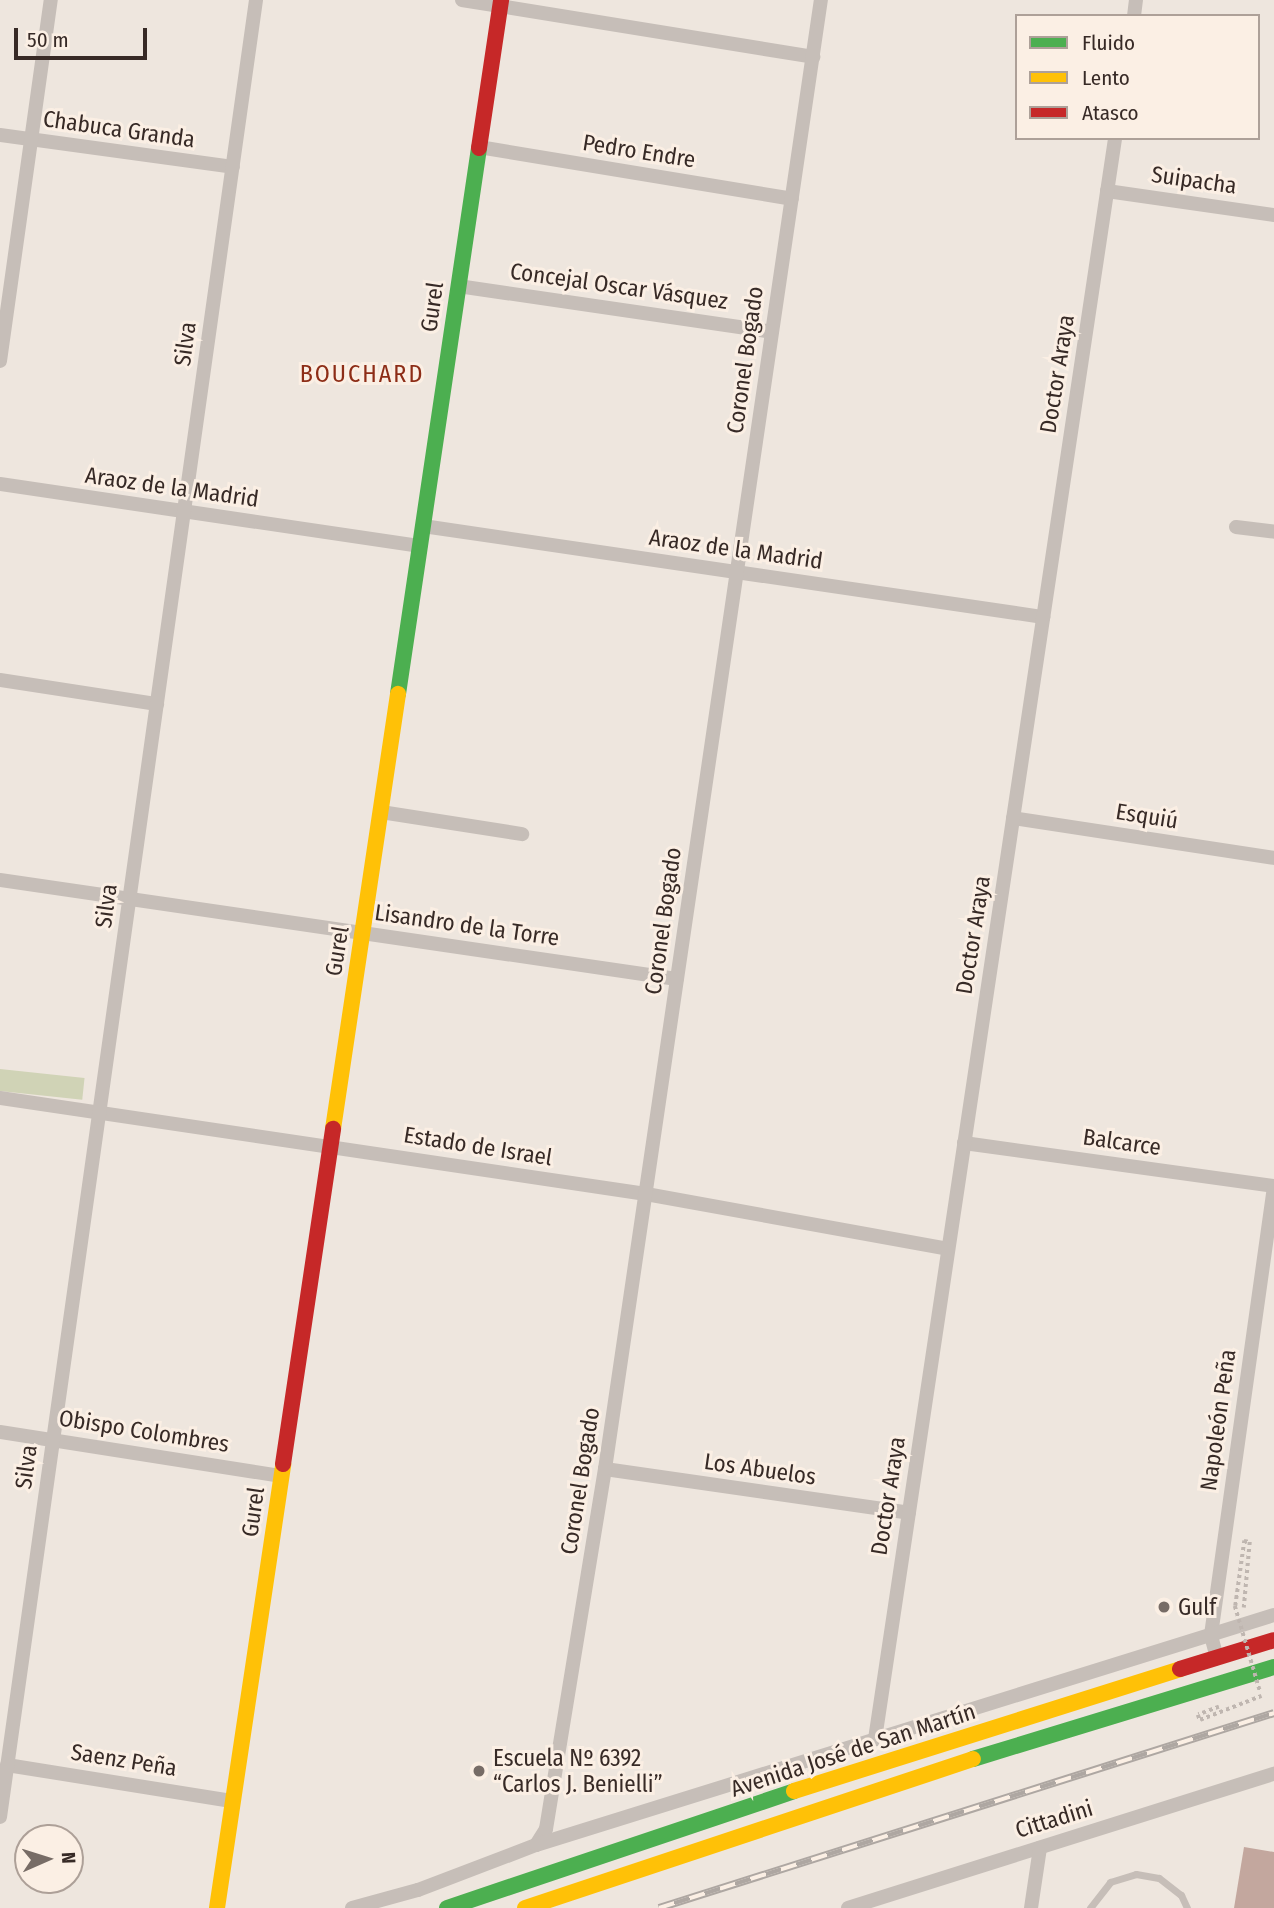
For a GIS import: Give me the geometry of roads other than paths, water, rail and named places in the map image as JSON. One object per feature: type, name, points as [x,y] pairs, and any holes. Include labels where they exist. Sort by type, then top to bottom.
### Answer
[{"type":"street","points":[[0,361],[51,0]]},
{"type":"street","name":"Silva","points":[[0,1817],[256,0]]},
{"type":"street","points":[[463,0],[813,57]]},
{"type":"street","name":"Coronel Bogado","points":[[536,1844],[546,1829],[606,1469],[821,0]]},
{"type":"street","name":"Gurel","points":[[217,1908],[500,4]]},
{"type":"street","name":"Chabuca Granda","points":[[0,135],[233,167]]},
{"type":"street","name":"Doctor Araya","points":[[875,1739],[1115,140]]},
{"type":"street","name":"Pedro Endre","points":[[479,147],[792,199]]},
{"type":"street","name":"Suipacha","points":[[1107,191],[1274,215]]},
{"type":"street","name":"Concejal Oscar Vásquez","points":[[458,286],[772,332]]},
{"type":"street","name":"Araoz de la Madrid","points":[[0,484],[420,546]]},
{"type":"street","name":"Araoz de la Madrid","points":[[423,526],[1043,617]]},
{"type":"street","points":[[1236,527],[1274,532]]},
{"type":"street","points":[[0,680],[157,704]]},
{"type":"street","points":[[381,812],[522,834]]},
{"type":"street","name":"Esquiú","points":[[1013,818],[1274,859]]},
{"type":"street","name":"Lisandro de la Torre","points":[[0,880],[677,979]]},
{"type":"street","name":"Estado de Israel","points":[[0,1098],[646,1194],[948,1249]]},
{"type":"street","name":"Balcarce","points":[[964,1143],[1274,1187]]},
{"type":"street","name":"Napoleón Peña","points":[[1217,1658],[1211,1635],[1274,1187]]},
{"type":"street","name":"Obispo Colombres","points":[[0,1432],[282,1476]]},
{"type":"street","name":"Los Abuelos","points":[[606,1469],[909,1513]]},
{"type":"street","points":[[352,1908],[418,1890],[536,1844],[1274,1615]]},
{"type":"street","name":"Avenida José de San Martín","points":[[447,1908],[515,1888],[872,1765],[1274,1640]]},
{"type":"street","name":"Avenida José de San Martín","points":[[525,1908],[869,1791],[1274,1667]]},
{"type":"street","name":"Saenz Peña","points":[[7,1765],[233,1801]]},
{"type":"street","name":"Cittadini","points":[[848,1908],[1274,1774]]},
{"type":"street","points":[[1031,1908],[1040,1848]]},
{"type":"street","points":[[515,1888],[519,1908]]},
{"type":"lane","points":[[1090,1908],[1110,1882],[1136,1874],[1159,1878],[1181,1895],[1187,1908]]},
{"type":"railway","points":[[659,1908],[1274,1713]]},
{"type":"place","name":"Gulf","points":[[1164,1607]]},
{"type":"place","name":"Escuela Nº 6392 “Carlos J. Benielli”","points":[[479,1771]]},
{"type":"district","name":"BOUCHARD","points":[[362,375]]}]
